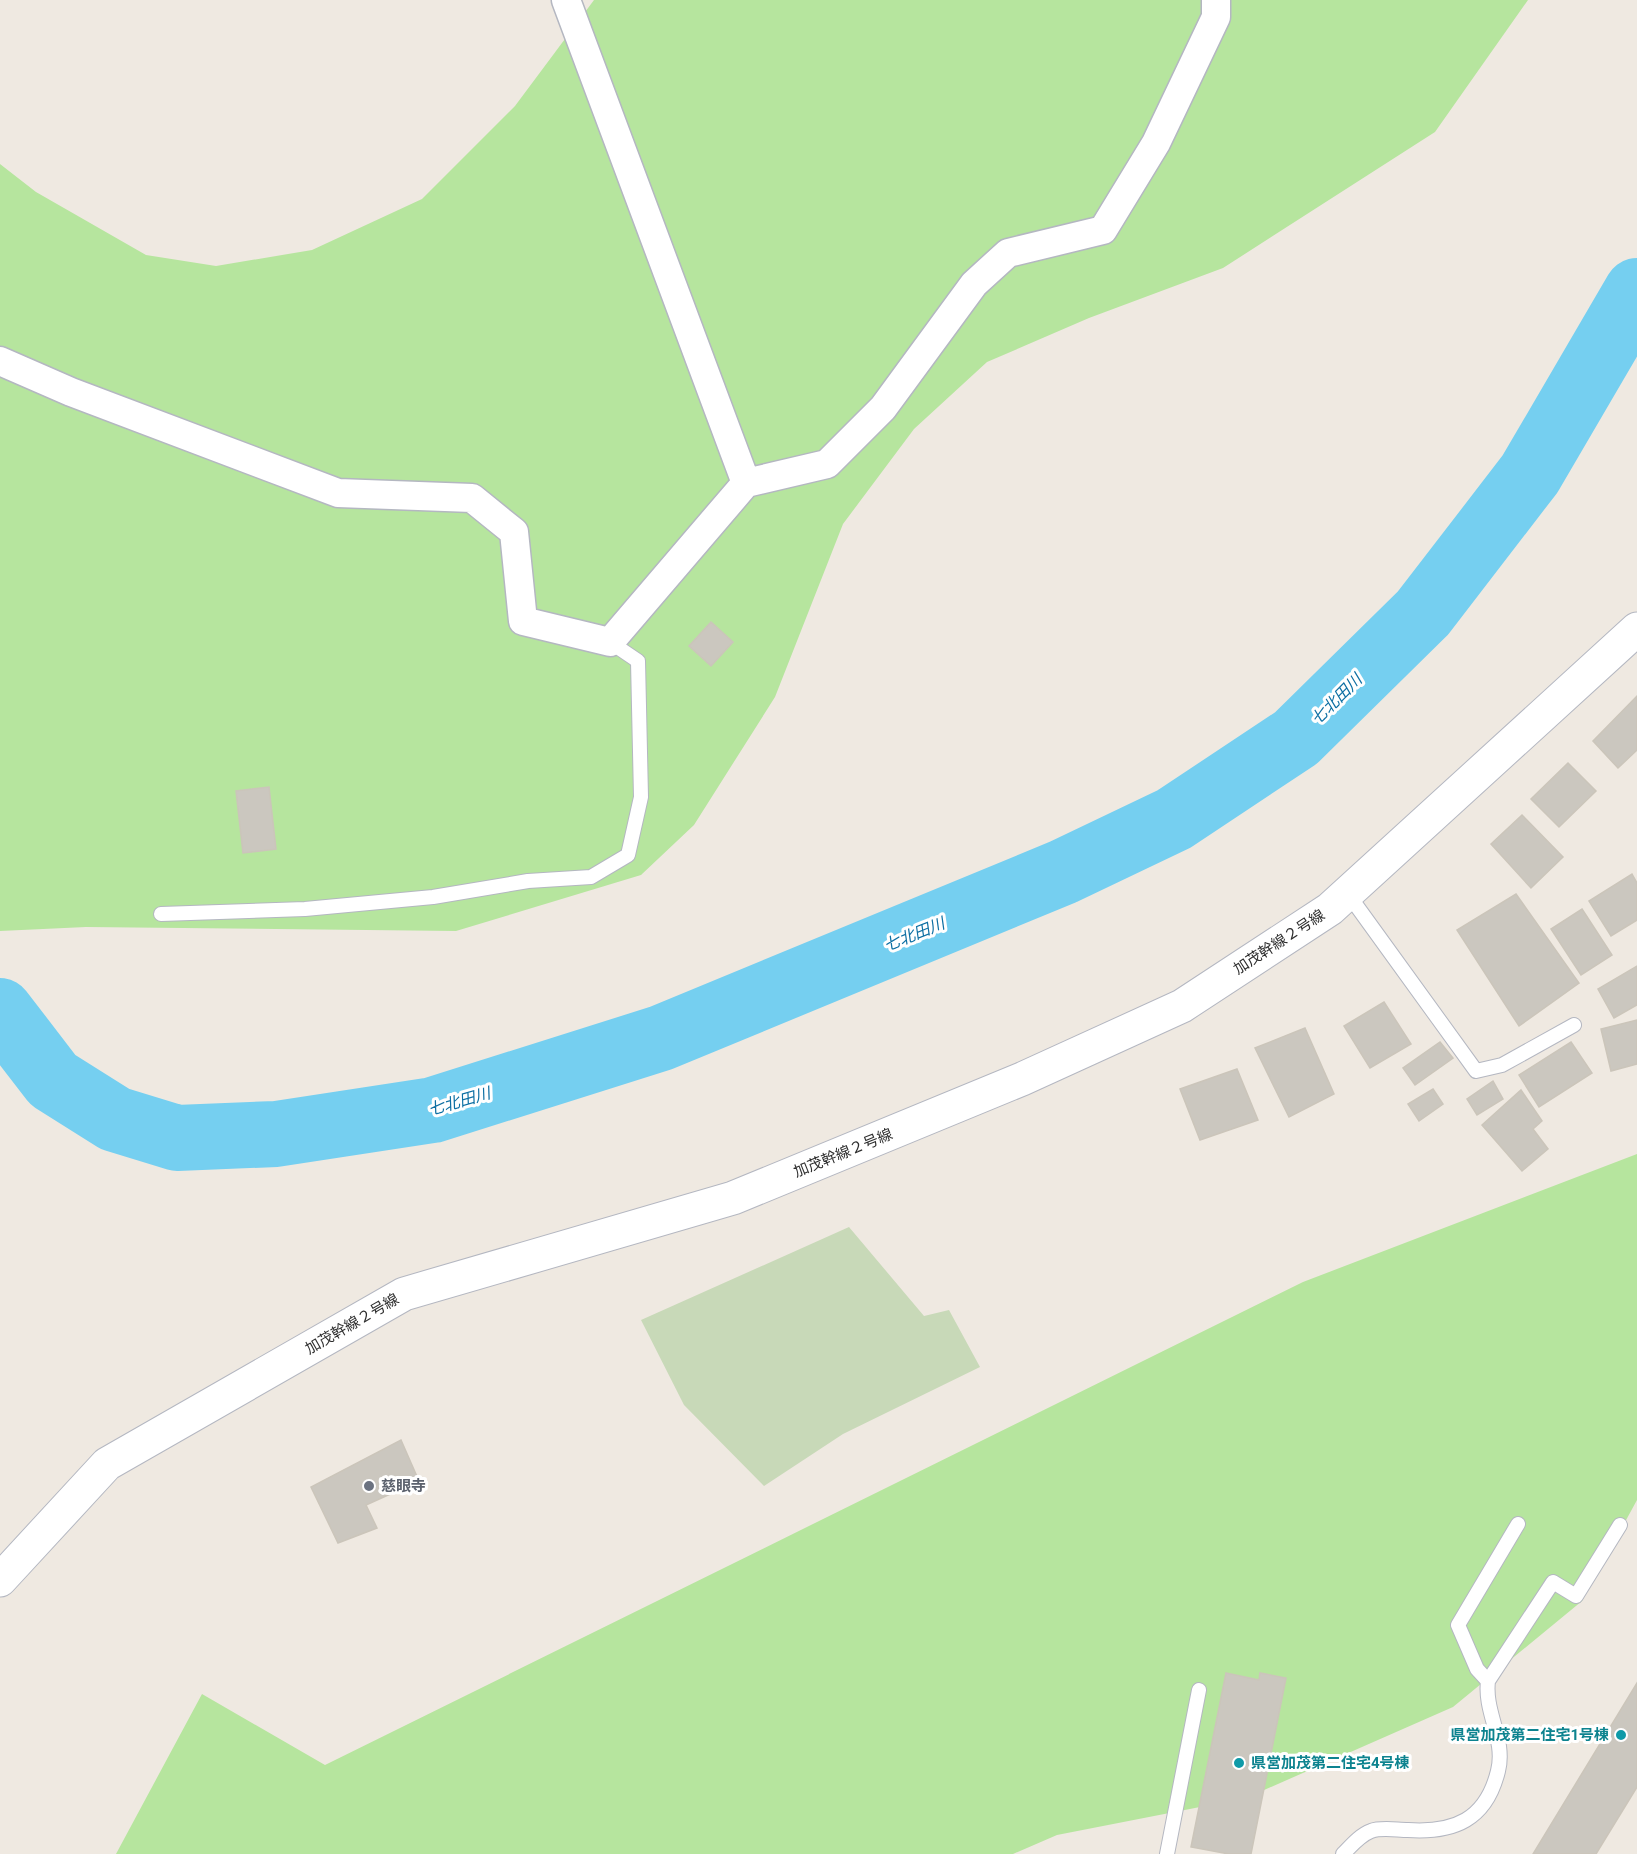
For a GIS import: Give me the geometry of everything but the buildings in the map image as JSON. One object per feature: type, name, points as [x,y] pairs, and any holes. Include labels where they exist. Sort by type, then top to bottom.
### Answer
[{"type":"street","points":[[566,0],[746,483]]},
{"type":"street","points":[[0,361],[71,392],[338,493],[472,498],[514,532],[523,621],[610,642],[746,483],[827,464],[883,408],[974,284],[1008,253],[1103,230],[1156,143],[1216,17],[1215,0]]},
{"type":"street","name":"加茂幹線２号線","points":[[0,1580],[107,1464],[404,1294],[733,1198],[1022,1079],[1182,1006],[1330,909],[1637,629]]},
{"type":"lane","points":[[161,914],[305,909],[434,897],[528,881],[591,878],[609,869],[628,855],[641,797],[638,661],[610,642]]},
{"type":"lane","points":[[1347,893],[1476,1071],[1502,1065],[1574,1025]]},
{"type":"lane","points":[[1488,1681],[1477,1669],[1458,1625],[1518,1524]]},
{"type":"lane","points":[[1343,1854],[1372,1831],[1445,1829],[1460,1825],[1478,1809],[1492,1788],[1500,1760],[1498,1740],[1486,1696],[1488,1681],[1553,1582],[1576,1596],[1620,1525]]},
{"type":"lane","points":[[1167,1854],[1199,1690]]},
{"type":"green space","points":[[594,0],[1528,0],[1435,132],[1223,268],[1089,318],[987,362],[914,429],[843,524],[775,697],[694,825],[641,875],[456,931],[86,927],[0,931],[0,164],[36,192],[146,255],[216,266],[312,250],[422,199],[515,106]]},
{"type":"green space","points":[[1637,1154],[1637,1500],[1582,1601],[1453,1707],[1246,1798],[1057,1835],[1013,1854],[116,1854],[202,1694],[325,1765],[1303,1282]]},
{"type":"green space","points":[[849,1227],[924,1316],[949,1310],[980,1367],[843,1434],[764,1486],[684,1405],[641,1320]]},
{"type":"waterway","name":"七北田川","points":[[0,1011],[53,1080],[115,1119],[177,1138],[276,1134],[433,1110],[661,1038],[1063,872],[1174,819],[1296,738],[1423,613],[1530,474],[1637,291]]},
{"type":"place","name":"慈眼寺","points":[[369,1486]]},
{"type":"place","name":"県営加茂第二住宅1号棟","points":[[1621,1735]]},
{"type":"place","name":"県営加茂第二住宅4号棟","points":[[1239,1763]]}]
